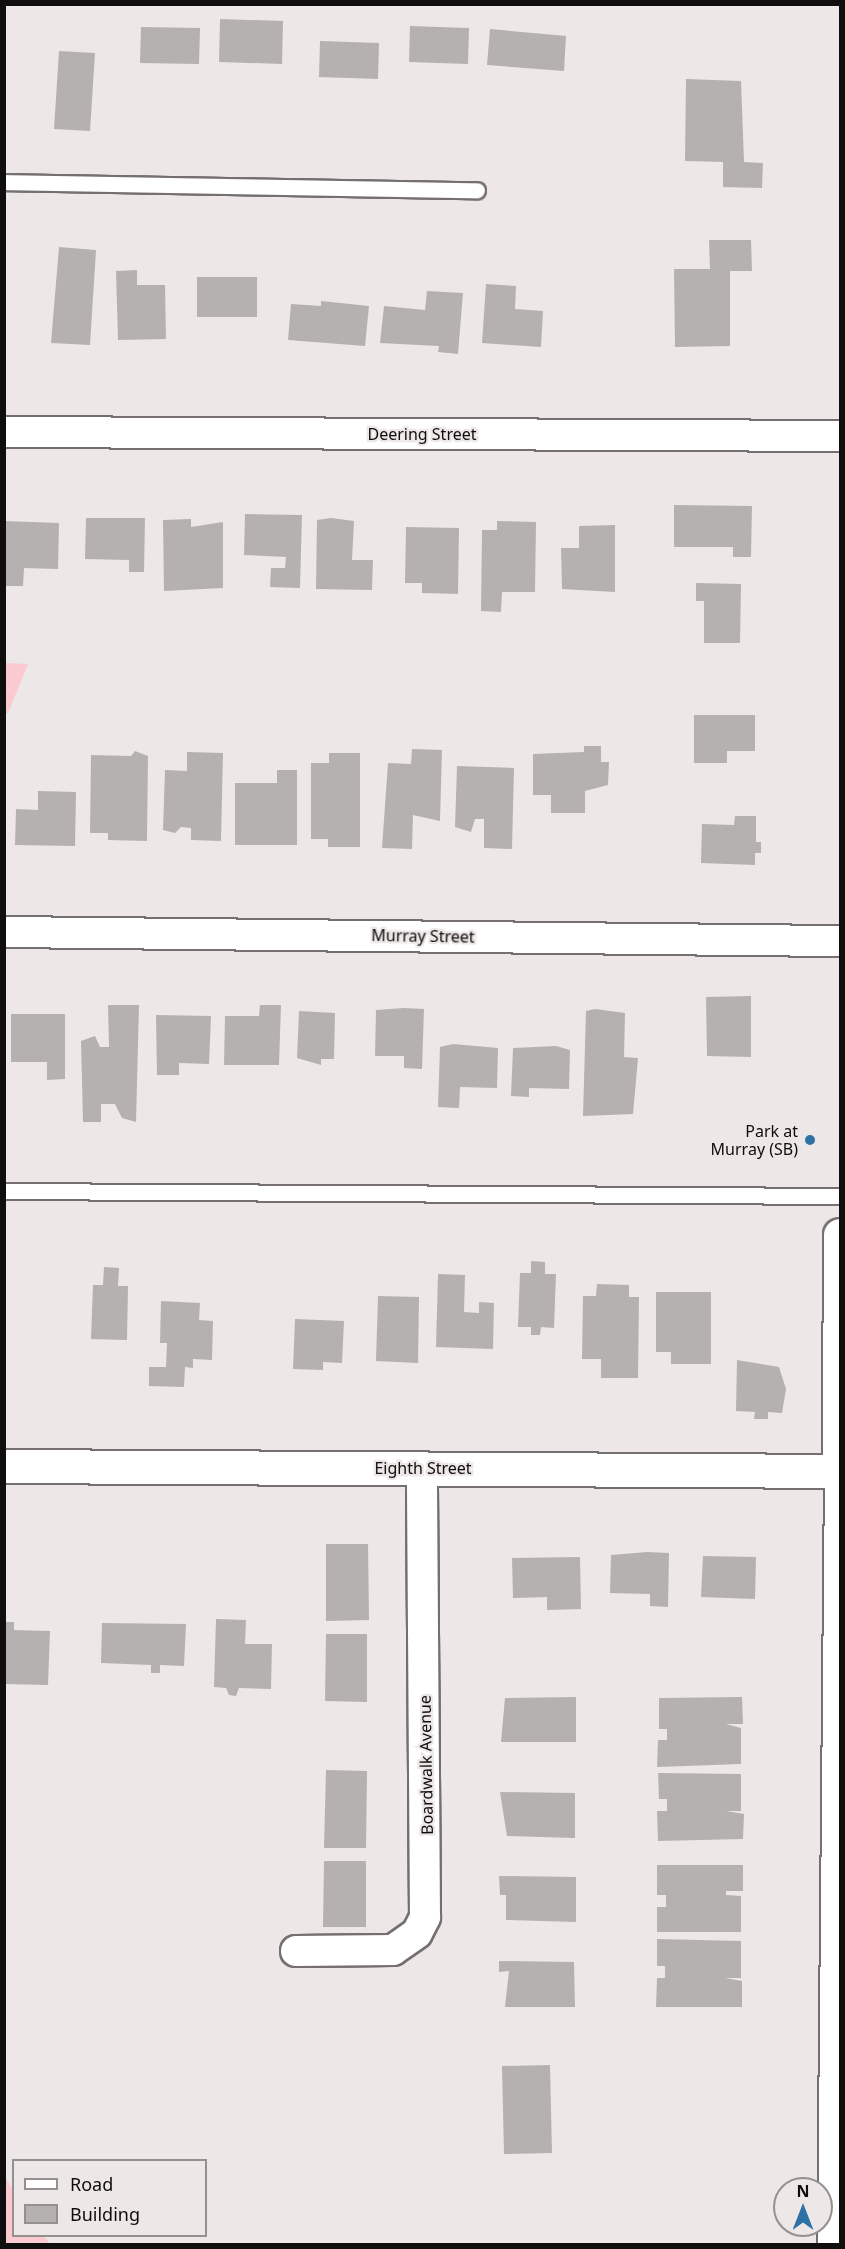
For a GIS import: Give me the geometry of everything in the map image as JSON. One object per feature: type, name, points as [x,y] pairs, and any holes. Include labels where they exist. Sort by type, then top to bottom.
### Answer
[{"type":"street","name":"Deering Street","points":[[4,432],[840,436]]},
{"type":"street","name":"Murray Street","points":[[4,932],[840,941]]},
{"type":"street","points":[[833,2244],[840,1235]]},
{"type":"street","name":"Eighth Street","points":[[4,1466],[840,1471]]},
{"type":"street","name":"Boardwalk Avenue","points":[[296,1951],[393,1950],[417,1933],[425,1917],[422,1468]]},
{"type":"lane","points":[[4,182],[477,190]]},
{"type":"lane","points":[[4,1191],[840,1196]]},
{"type":"shaded area","points":[[5,663],[28,664],[8,713],[5,713]]},
{"type":"shaded area","points":[[4,2176],[12,2188],[12,2237],[45,2237],[50,2244],[5,2244]]},
{"type":"building","points":[[220,19],[283,21],[282,64],[219,62]]},
{"type":"building","points":[[410,26],[469,28],[468,64],[409,62]]},
{"type":"building","points":[[141,27],[200,28],[199,64],[140,63]]},
{"type":"building","points":[[490,29],[566,36],[564,71],[487,65]]},
{"type":"building","points":[[320,41],[379,43],[378,79],[319,77]]},
{"type":"building","points":[[59,51],[95,53],[90,131],[54,129]]},
{"type":"building","points":[[686,79],[741,81],[744,162],[763,163],[762,188],[723,187],[723,162],[685,161]]},
{"type":"building","points":[[709,240],[751,240],[752,271],[730,271],[730,346],[675,347],[674,269],[710,269]]},
{"type":"building","points":[[59,247],[96,250],[90,345],[51,343]]},
{"type":"building","points":[[137,270],[137,285],[165,285],[166,339],[118,340],[116,271]]},
{"type":"building","points":[[197,277],[257,277],[257,317],[197,317]]},
{"type":"building","points":[[486,284],[516,286],[515,309],[543,311],[541,347],[482,343]]},
{"type":"building","points":[[427,291],[463,293],[458,354],[438,352],[439,346],[380,343],[384,306],[425,310]]},
{"type":"building","points":[[321,301],[369,306],[365,346],[288,340],[291,304],[321,306]]},
{"type":"building","points":[[674,505],[752,506],[751,557],[733,557],[733,547],[674,547]]},
{"type":"building","points":[[245,514],[302,515],[300,588],[270,587],[271,568],[285,568],[286,557],[244,555]]},
{"type":"building","points":[[86,518],[145,518],[144,572],[129,572],[129,560],[85,559]]},
{"type":"building","points":[[331,518],[354,521],[352,560],[373,560],[372,590],[316,589],[317,520]]},
{"type":"building","points":[[191,519],[191,527],[223,522],[223,588],[164,591],[163,520]]},
{"type":"building","points":[[4,521],[59,523],[58,569],[24,568],[23,586],[5,586]]},
{"type":"building","points":[[497,521],[536,522],[535,592],[502,592],[501,612],[481,611],[482,530],[497,530]]},
{"type":"building","points":[[615,525],[615,592],[562,589],[561,548],[579,548],[579,526]]},
{"type":"building","points":[[406,527],[459,528],[458,594],[422,593],[422,583],[405,583]]},
{"type":"building","points":[[696,583],[741,584],[740,643],[704,643],[704,601],[696,601]]},
{"type":"building","points":[[694,715],[755,715],[755,751],[727,751],[727,763],[694,763]]},
{"type":"building","points":[[584,746],[601,746],[601,762],[609,762],[608,785],[585,791],[585,813],[551,813],[551,795],[533,795],[533,754],[584,752]]},
{"type":"building","points":[[412,749],[442,750],[440,821],[413,815],[412,849],[382,848],[388,763],[411,764]]},
{"type":"building","points":[[135,751],[148,756],[147,841],[108,840],[108,833],[90,833],[91,755],[131,756]]},
{"type":"building","points":[[187,752],[223,753],[221,841],[191,840],[191,828],[181,827],[175,833],[163,830],[165,770],[187,771]]},
{"type":"building","points":[[329,753],[360,753],[360,847],[328,847],[328,839],[311,839],[311,763],[329,763]]},
{"type":"building","points":[[457,766],[514,768],[512,849],[484,848],[484,819],[475,819],[471,832],[455,827]]},
{"type":"building","points":[[277,770],[297,770],[297,845],[235,845],[235,783],[277,783]]},
{"type":"building","points":[[38,791],[76,792],[75,846],[15,845],[16,809],[38,810]]},
{"type":"building","points":[[735,816],[756,816],[756,842],[761,842],[761,853],[755,853],[755,865],[701,863],[702,824],[734,825]]},
{"type":"building","points":[[751,996],[751,1057],[707,1056],[706,997]]},
{"type":"building","points":[[108,1005],[139,1005],[136,1122],[122,1118],[115,1104],[101,1104],[101,1122],[83,1122],[81,1041],[95,1036],[100,1047],[109,1047]]},
{"type":"building","points":[[260,1005],[281,1005],[279,1065],[224,1065],[225,1016],[259,1016]]},
{"type":"building","points":[[424,1009],[422,1069],[404,1068],[404,1056],[375,1056],[376,1010]]},
{"type":"building","points":[[595,1009],[625,1013],[624,1057],[638,1058],[633,1114],[583,1116],[586,1011]]},
{"type":"building","points":[[299,1011],[335,1013],[334,1059],[321,1059],[321,1065],[297,1058]]},
{"type":"building","points":[[11,1014],[65,1014],[65,1079],[47,1080],[47,1062],[11,1062]]},
{"type":"building","points":[[156,1015],[211,1016],[209,1064],[179,1063],[179,1075],[157,1075]]},
{"type":"building","points":[[453,1044],[498,1048],[497,1088],[460,1087],[459,1108],[438,1107],[440,1047]]},
{"type":"building","points":[[556,1046],[570,1050],[569,1089],[529,1088],[529,1097],[511,1096],[513,1048]]},
{"type":"building","points":[[531,1261],[545,1262],[545,1274],[556,1274],[554,1328],[541,1327],[540,1335],[531,1335],[531,1327],[518,1327],[520,1273],[531,1273]]},
{"type":"building","points":[[104,1267],[119,1268],[118,1286],[128,1286],[127,1340],[91,1339],[93,1285],[103,1285]]},
{"type":"building","points":[[438,1274],[465,1275],[464,1312],[479,1313],[479,1302],[494,1303],[493,1349],[436,1347]]},
{"type":"building","points":[[597,1284],[629,1285],[629,1297],[639,1297],[638,1378],[601,1378],[601,1359],[582,1359],[583,1296],[596,1296]]},
{"type":"building","points":[[656,1292],[711,1292],[711,1364],[671,1364],[671,1352],[656,1352]]},
{"type":"building","points":[[378,1296],[419,1297],[418,1363],[376,1361]]},
{"type":"building","points":[[161,1301],[200,1303],[199,1320],[213,1321],[212,1360],[193,1359],[193,1368],[185,1367],[184,1387],[149,1386],[149,1367],[166,1367],[167,1343],[160,1343]]},
{"type":"building","points":[[295,1319],[344,1321],[342,1363],[323,1362],[323,1370],[293,1369]]},
{"type":"building","points":[[737,1360],[779,1367],[786,1389],[782,1413],[768,1412],[768,1419],[754,1419],[755,1412],[736,1411]]},
{"type":"building","points":[[326,1544],[368,1544],[369,1620],[326,1621]]},
{"type":"building","points":[[669,1553],[668,1607],[650,1606],[650,1594],[610,1593],[611,1555]]},
{"type":"building","points":[[703,1556],[756,1557],[755,1599],[701,1597]]},
{"type":"building","points":[[580,1557],[581,1609],[547,1610],[547,1597],[513,1598],[512,1558]]},
{"type":"building","points":[[216,1619],[246,1620],[245,1644],[272,1644],[271,1689],[239,1688],[236,1696],[229,1695],[226,1688],[214,1687]]},
{"type":"building","points":[[4,1622],[14,1622],[14,1630],[50,1631],[48,1685],[4,1684]]},
{"type":"building","points":[[102,1623],[186,1624],[184,1666],[160,1665],[160,1673],[151,1673],[151,1665],[101,1663]]},
{"type":"building","points":[[326,1634],[367,1634],[367,1702],[325,1701]]},
{"type":"building","points":[[576,1697],[576,1742],[501,1742],[505,1698]]},
{"type":"building","points":[[742,1697],[743,1724],[726,1724],[741,1728],[741,1764],[657,1767],[658,1740],[667,1740],[667,1729],[659,1729],[659,1698]]},
{"type":"building","points":[[326,1770],[367,1771],[366,1848],[324,1848]]},
{"type":"building","points":[[658,1773],[741,1774],[741,1811],[726,1811],[744,1814],[743,1839],[658,1841],[657,1811],[667,1811],[667,1799],[659,1799]]},
{"type":"building","points":[[500,1792],[575,1793],[575,1838],[507,1836]]},
{"type":"building","points":[[324,1861],[366,1861],[366,1927],[323,1927]]},
{"type":"building","points":[[657,1865],[743,1865],[743,1891],[726,1891],[726,1895],[741,1896],[741,1932],[657,1932],[657,1907],[666,1907],[666,1895],[657,1895]]},
{"type":"building","points":[[499,1876],[576,1877],[576,1922],[506,1920],[506,1895],[500,1895]]},
{"type":"building","points":[[657,1939],[741,1941],[741,1978],[725,1978],[742,1981],[742,2007],[656,2007],[657,1978],[665,1978],[665,1966],[657,1966]]},
{"type":"building","points":[[499,1961],[574,1962],[575,2007],[505,2007],[509,1971],[499,1972]]},
{"type":"building","points":[[550,2065],[552,2153],[504,2154],[502,2066]]},
{"type":"place","name":"Park at Murray (SB)","points":[[810,1140]]}]
